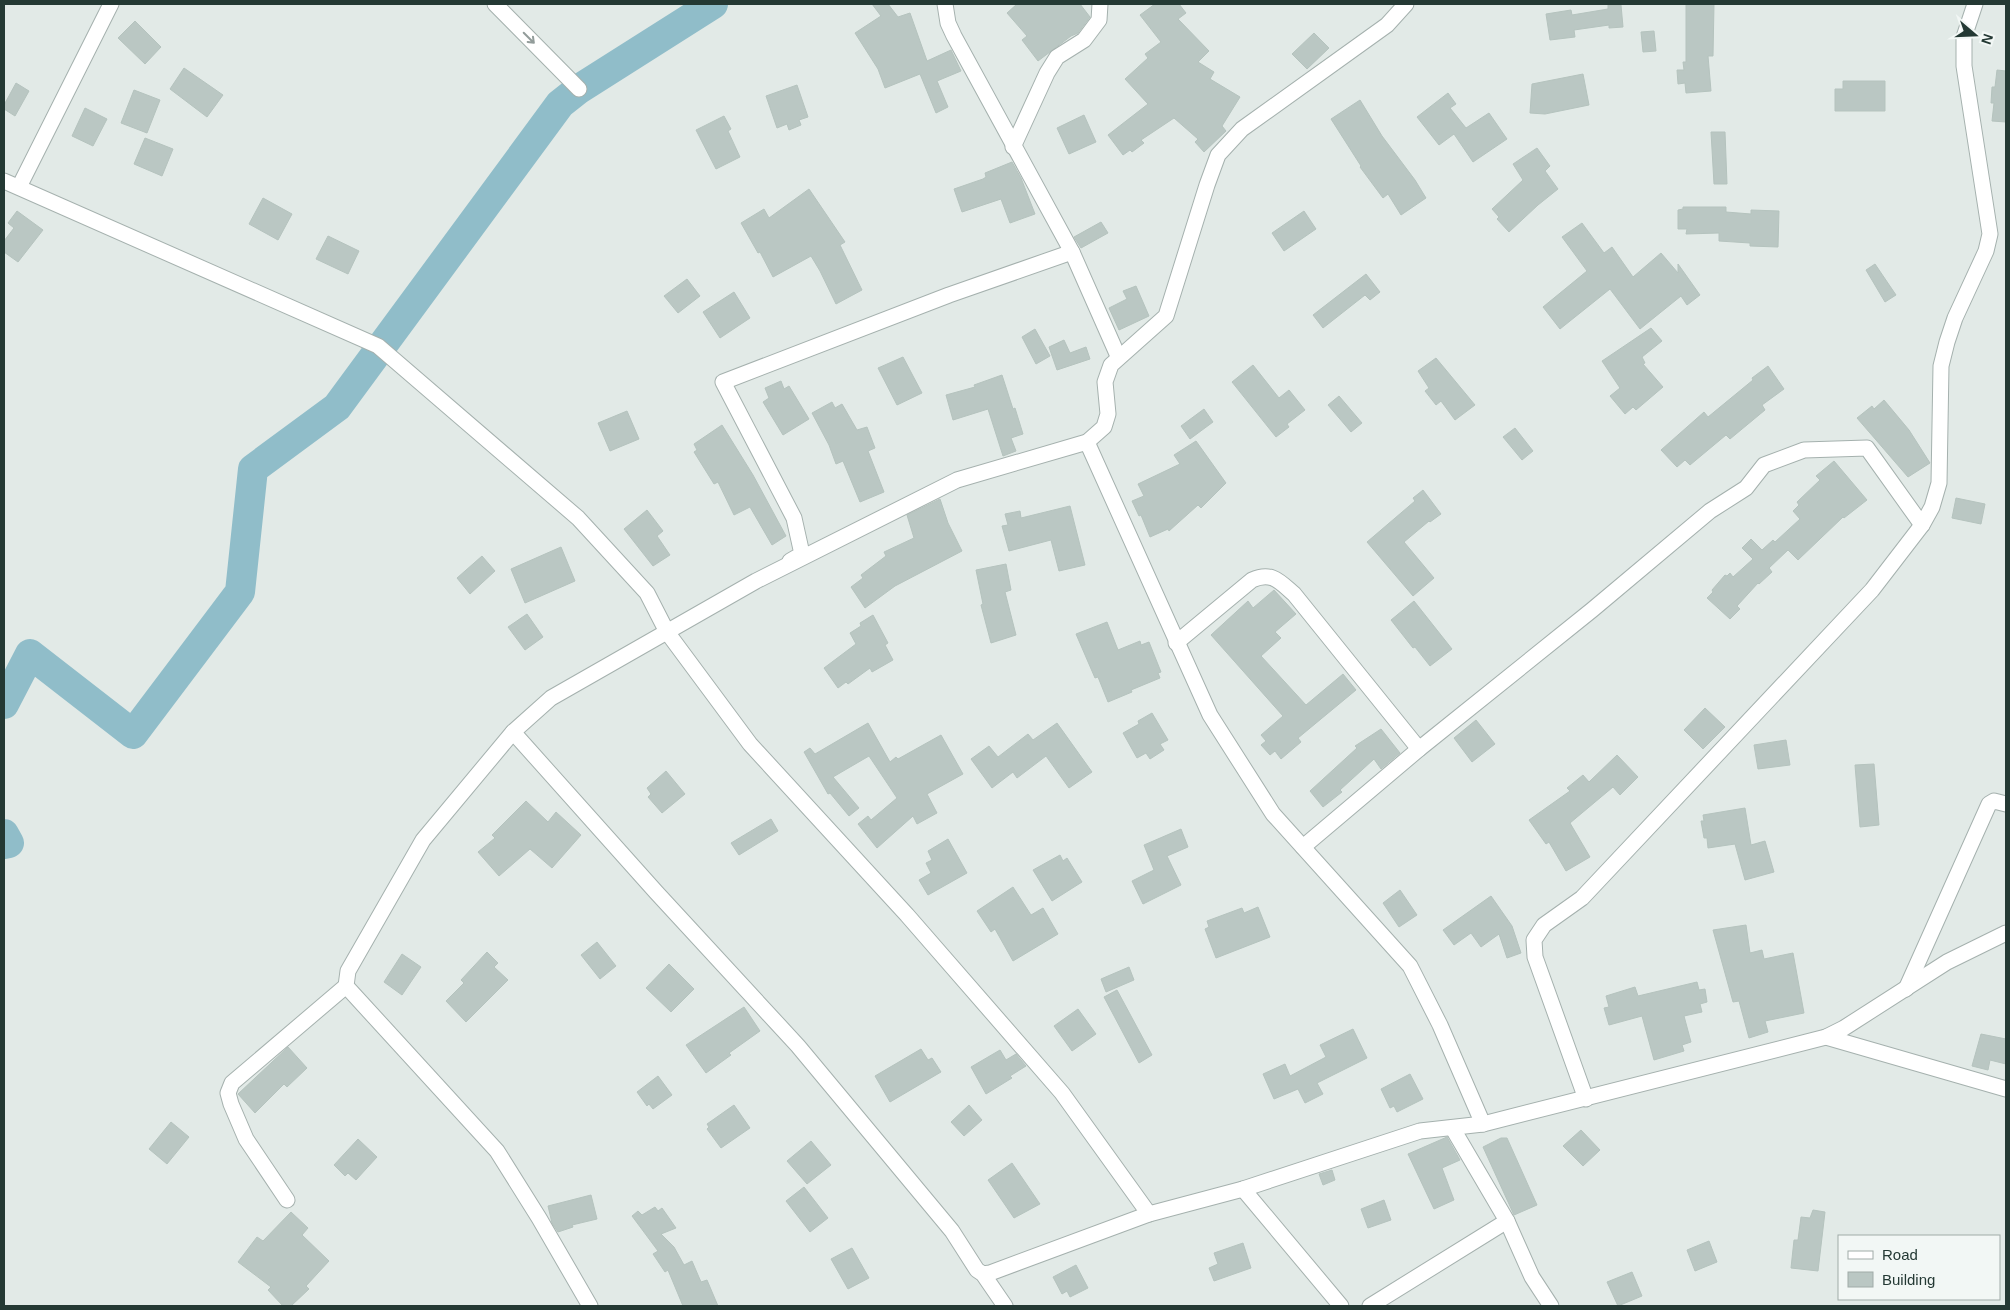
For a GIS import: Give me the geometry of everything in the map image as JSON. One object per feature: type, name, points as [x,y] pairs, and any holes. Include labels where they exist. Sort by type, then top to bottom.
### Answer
[{"type":"street","points":[[20,187],[111,4]]},
{"type":"street","points":[[495,4],[579,89]]},
{"type":"street","points":[[945,4],[948,23],[954,36],[1072,252],[1118,356]]},
{"type":"street","points":[[1013,147],[1047,72],[1056,57],[1084,40],[1099,20],[1100,4]]},
{"type":"street","points":[[756,582],[957,480],[1087,442],[1104,427],[1108,414],[1106,382],[1111,365],[1118,356],[1166,316],[1218,155],[1242,129],[1387,25],[1406,4]]},
{"type":"street","points":[[1586,1099],[1535,957],[1534,940],[1544,925],[1582,898],[1865,597],[1922,525],[1932,507],[1939,483],[1942,358],[1955,318],[1986,251],[1990,234],[1964,66],[1964,37],[1975,4]]},
{"type":"street","points":[[4,181],[378,346],[578,518],[647,593],[667,632],[750,744],[908,915],[1062,1093],[1149,1214]]},
{"type":"street","points":[[287,1200],[246,1139],[228,1093],[232,1083],[346,986],[348,971],[423,840],[513,732],[552,698],[802,554],[794,518],[723,382],[949,295],[1072,252]]},
{"type":"street","points":[[1087,442],[1210,715],[1273,814],[1410,966],[1440,1025],[1483,1124]]},
{"type":"street","points":[[1303,847],[1419,749],[1592,610],[1710,511],[1746,488],[1764,466],[1804,450],[1867,448],[1922,525]]},
{"type":"street","points":[[1176,643],[1252,580],[1262,576],[1276,579],[1294,594],[1419,749]]},
{"type":"street","points":[[513,732],[656,892],[798,1046],[952,1231],[977,1270],[983,1274],[1005,1306]]},
{"type":"street","points":[[1906,990],[1989,804],[1994,801],[2006,804]]},
{"type":"street","points":[[983,1274],[990,1274],[1149,1214],[1243,1188],[1420,1131],[1483,1124],[1826,1037],[1906,990],[1947,962],[2006,933]]},
{"type":"street","points":[[346,986],[497,1151],[539,1218],[590,1306]]},
{"type":"street","points":[[1826,1037],[2006,1089]]},
{"type":"street","points":[[1453,1128],[1507,1221],[1532,1277],[1551,1306]]},
{"type":"street","points":[[1243,1188],[1341,1306]]},
{"type":"street","points":[[1370,1306],[1507,1221]]},
{"type":"building","points":[[872,4],[888,4],[898,17],[910,13],[927,61],[951,50],[961,71],[937,81],[948,107],[936,113],[920,74],[885,88],[878,69],[855,33],[881,16]]},
{"type":"building","points":[[1017,4],[1080,4],[1090,17],[1078,33],[1071,36],[1038,61],[1022,40],[1027,36],[1007,13]]},
{"type":"building","points":[[1155,4],[1179,4],[1186,13],[1178,19],[1209,51],[1198,62],[1214,72],[1210,79],[1240,97],[1222,126],[1226,131],[1204,152],[1195,142],[1198,139],[1174,118],[1141,140],[1144,143],[1132,152],[1130,150],[1123,155],[1108,135],[1148,104],[1125,79],[1148,58],[1145,54],[1161,42],[1140,15]]},
{"type":"building","points":[[1686,4],[1714,4],[1713,56],[1708,56],[1711,91],[1686,93],[1685,83],[1678,84],[1677,70],[1684,70],[1683,62],[1686,62]]},
{"type":"building","points":[[1608,5],[1621,5],[1623,27],[1609,28],[1609,25],[1574,30],[1575,37],[1550,40],[1546,14],[1571,10],[1572,15],[1608,9]]},
{"type":"building","points":[[135,21],[161,47],[145,64],[118,38]]},
{"type":"building","points":[[1654,31],[1656,51],[1643,52],[1641,32]]},
{"type":"building","points":[[1314,33],[1329,48],[1307,69],[1292,54]]},
{"type":"building","points":[[184,68],[223,95],[207,117],[170,89]]},
{"type":"building","points":[[1997,70],[2006,71],[2006,122],[1992,121],[1994,103],[1991,103],[1992,87],[1995,87]]},
{"type":"building","points":[[1583,74],[1589,105],[1545,114],[1530,113],[1532,84]]},
{"type":"building","points":[[1843,81],[1885,81],[1885,111],[1835,111],[1835,89],[1843,89]]},
{"type":"building","points":[[16,83],[29,91],[15,116],[4,109],[4,105]]},
{"type":"building","points":[[797,85],[808,117],[799,120],[801,125],[789,130],[787,124],[777,128],[766,96]]},
{"type":"building","points":[[134,90],[160,100],[147,133],[121,123]]},
{"type":"building","points":[[1448,93],[1456,104],[1450,108],[1466,128],[1489,113],[1507,139],[1473,162],[1454,134],[1439,145],[1417,117]]},
{"type":"building","points":[[1360,100],[1382,136],[1426,198],[1401,215],[1388,194],[1383,198],[1360,167],[1331,119]]},
{"type":"building","points":[[85,108],[107,119],[93,146],[72,136]]},
{"type":"building","points":[[1084,115],[1096,142],[1069,154],[1057,128]]},
{"type":"building","points":[[724,116],[731,129],[728,131],[740,157],[716,169],[696,130]]},
{"type":"building","points":[[1711,132],[1725,132],[1727,184],[1714,184]]},
{"type":"building","points":[[145,138],[173,149],[162,176],[134,164]]},
{"type":"building","points":[[1537,148],[1550,166],[1545,171],[1558,189],[1509,232],[1497,219],[1499,217],[1492,209],[1523,180],[1513,164]]},
{"type":"building","points":[[1012,162],[1021,178],[1035,214],[1010,223],[1001,199],[962,212],[954,189],[983,179],[986,177],[985,173]]},
{"type":"building","points":[[809,189],[845,242],[840,245],[862,290],[836,304],[811,256],[773,277],[760,252],[758,253],[741,223],[764,209],[769,218]]},
{"type":"building","points":[[263,198],[292,214],[278,240],[249,224]]},
{"type":"building","points":[[1683,207],[1726,207],[1726,212],[1751,214],[1751,210],[1779,211],[1778,247],[1750,246],[1750,243],[1719,241],[1719,233],[1686,234],[1687,229],[1678,229],[1678,210],[1683,209]]},
{"type":"building","points":[[17,211],[43,230],[18,262],[4,252],[4,241],[14,228],[8,223]]},
{"type":"building","points":[[1304,211],[1316,229],[1284,251],[1272,233]]},
{"type":"building","points":[[1101,222],[1108,233],[1081,248],[1074,237]]},
{"type":"building","points":[[1582,223],[1604,253],[1612,247],[1633,277],[1661,253],[1678,273],[1678,264],[1700,295],[1687,305],[1681,296],[1640,329],[1610,289],[1560,329],[1543,307],[1587,271],[1562,237]]},
{"type":"building","points":[[328,236],[359,251],[348,274],[316,259]]},
{"type":"building","points":[[1875,264],[1896,295],[1885,302],[1866,270]]},
{"type":"building","points":[[1366,274],[1380,292],[1370,300],[1365,295],[1323,328],[1313,315]]},
{"type":"building","points":[[687,279],[700,296],[678,313],[664,296]]},
{"type":"building","points":[[1136,286],[1149,316],[1119,330],[1109,308],[1127,299],[1123,291]]},
{"type":"building","points":[[734,292],[750,318],[720,338],[703,312]]},
{"type":"building","points":[[1651,328],[1662,341],[1642,357],[1645,363],[1643,364],[1663,387],[1636,410],[1633,407],[1625,414],[1610,396],[1620,388],[1602,361]]},
{"type":"building","points":[[1035,329],[1050,356],[1036,364],[1022,337]]},
{"type":"building","points":[[1064,340],[1070,353],[1086,347],[1090,359],[1057,370],[1049,347]]},
{"type":"building","points":[[903,357],[922,393],[897,405],[878,368]]},
{"type":"building","points":[[1436,358],[1475,405],[1455,420],[1441,401],[1436,405],[1425,391],[1429,388],[1418,371]]},
{"type":"building","points":[[1253,365],[1279,398],[1289,390],[1305,410],[1287,424],[1289,427],[1276,437],[1232,382]]},
{"type":"building","points":[[1768,366],[1784,389],[1762,405],[1765,410],[1730,439],[1726,435],[1690,465],[1685,460],[1677,467],[1661,450],[1704,412],[1708,417]]},
{"type":"building","points":[[1002,375],[1023,434],[1011,438],[1016,451],[1003,456],[988,409],[953,420],[946,395],[975,387],[974,385]]},
{"type":"building","points":[[781,381],[784,389],[789,386],[809,419],[783,435],[763,402],[769,398],[765,388]]},
{"type":"building","points":[[1339,396],[1362,423],[1351,432],[1328,405]]},
{"type":"building","points":[[1884,400],[1909,430],[1930,463],[1908,477],[1857,418],[1872,406],[1874,409]]},
{"type":"building","points":[[832,402],[835,408],[842,404],[857,430],[867,427],[875,448],[868,451],[884,492],[860,502],[843,461],[836,464],[829,445],[812,413]]},
{"type":"building","points":[[1204,409],[1213,422],[1190,439],[1181,426]]},
{"type":"building","points":[[627,411],[639,439],[610,451],[598,423]]},
{"type":"building","points":[[722,425],[753,475],[786,536],[772,545],[750,507],[734,515],[718,482],[714,484],[694,452],[697,450],[694,444]]},
{"type":"building","points":[[1515,428],[1533,451],[1522,460],[1503,437]]},
{"type":"building","points":[[1196,441],[1226,483],[1201,508],[1198,505],[1169,531],[1168,529],[1150,537],[1141,515],[1139,516],[1132,501],[1144,496],[1138,484],[1180,464],[1174,455]]},
{"type":"building","points":[[1834,461],[1867,500],[1843,517],[1798,560],[1788,550],[1769,568],[1772,572],[1758,583],[1737,606],[1740,609],[1730,619],[1707,598],[1713,592],[1712,590],[1725,575],[1727,576],[1730,573],[1733,577],[1753,559],[1742,548],[1751,539],[1762,550],[1773,540],[1775,542],[1800,519],[1793,511],[1799,505],[1797,502],[1820,480],[1816,476]]},
{"type":"building","points":[[1423,490],[1441,514],[1429,521],[1404,542],[1434,578],[1413,596],[1367,542],[1415,501],[1413,498]]},
{"type":"building","points":[[1956,498],[1985,504],[1981,524],[1952,518]]},
{"type":"building","points":[[940,499],[948,523],[962,551],[895,586],[865,608],[851,587],[863,578],[861,575],[886,556],[884,552],[914,538],[907,515]]},
{"type":"building","points":[[1070,506],[1085,565],[1059,571],[1051,540],[1009,551],[1002,526],[1008,525],[1005,514],[1020,511],[1021,518]]},
{"type":"building","points":[[647,510],[663,531],[657,536],[670,555],[653,566],[624,529]]},
{"type":"building","points":[[561,547],[575,581],[525,603],[511,569]]},
{"type":"building","points":[[482,556],[495,571],[470,594],[457,578]]},
{"type":"building","points":[[1006,564],[1011,590],[1005,592],[1016,635],[991,643],[981,605],[983,604],[976,570]]},
{"type":"building","points":[[1274,590],[1296,614],[1275,632],[1281,638],[1261,656],[1306,705],[1343,674],[1356,690],[1298,738],[1301,742],[1281,759],[1275,751],[1270,755],[1261,745],[1266,741],[1261,735],[1283,716],[1211,635],[1248,601],[1253,608]]},
{"type":"building","points":[[1414,601],[1452,649],[1430,666],[1391,620]]},
{"type":"building","points":[[527,614],[543,637],[525,650],[508,627]]},
{"type":"building","points":[[873,615],[888,643],[885,645],[893,660],[872,672],[870,668],[848,684],[846,682],[838,688],[824,668],[856,644],[850,633],[861,626],[860,623]]},
{"type":"building","points":[[1107,622],[1118,650],[1140,641],[1141,645],[1149,642],[1161,672],[1158,673],[1160,678],[1108,702],[1098,677],[1095,678],[1076,634]]},
{"type":"building","points":[[1705,708],[1725,727],[1703,749],[1684,730]]},
{"type":"building","points":[[1152,713],[1168,740],[1160,744],[1164,750],[1150,759],[1146,753],[1137,758],[1123,733],[1139,724],[1138,721]]},
{"type":"building","points":[[1476,720],[1495,744],[1472,762],[1454,738]]},
{"type":"building","points":[[868,723],[890,762],[896,757],[898,759],[941,735],[963,774],[927,794],[937,813],[917,824],[913,816],[877,848],[858,824],[868,816],[871,820],[897,798],[869,756],[833,777],[859,808],[849,816],[830,793],[828,794],[804,752],[810,748],[815,754]]},
{"type":"building","points":[[1057,723],[1092,772],[1069,788],[1046,756],[1017,778],[1013,772],[992,788],[971,759],[989,746],[998,757],[1028,734],[1033,740]]},
{"type":"building","points":[[1381,729],[1400,753],[1381,769],[1374,759],[1340,790],[1342,792],[1323,807],[1310,791],[1357,748],[1355,746]]},
{"type":"building","points":[[1786,740],[1790,765],[1758,769],[1754,745]]},
{"type":"building","points":[[1617,755],[1638,777],[1620,795],[1613,787],[1570,823],[1590,857],[1566,871],[1549,842],[1546,844],[1529,820],[1570,791],[1567,788],[1583,775],[1589,782]]},
{"type":"building","points":[[1874,764],[1879,825],[1860,827],[1855,765]]},
{"type":"building","points":[[666,771],[685,794],[662,813],[648,797],[651,794],[647,788]]},
{"type":"building","points":[[526,801],[548,822],[556,812],[581,835],[552,868],[530,849],[499,876],[478,852],[495,838],[492,835]]},
{"type":"building","points":[[1745,808],[1751,845],[1765,841],[1774,872],[1745,880],[1735,844],[1708,848],[1707,838],[1704,838],[1701,821],[1704,821],[1703,815]]},
{"type":"building","points":[[771,819],[778,831],[739,855],[731,843]]},
{"type":"building","points":[[1181,829],[1188,847],[1167,856],[1181,885],[1143,904],[1132,881],[1154,870],[1144,845]]},
{"type":"building","points":[[948,839],[967,873],[928,895],[919,880],[931,873],[926,863],[932,860],[928,851]]},
{"type":"building","points":[[1060,855],[1063,861],[1067,858],[1082,882],[1052,901],[1033,870]]},
{"type":"building","points":[[1013,887],[1031,915],[1043,908],[1058,934],[1013,961],[995,929],[991,932],[977,911]]},
{"type":"building","points":[[1400,890],[1417,915],[1399,927],[1383,903]]},
{"type":"building","points":[[1491,896],[1512,926],[1521,953],[1507,958],[1499,934],[1481,947],[1471,933],[1454,945],[1443,930]]},
{"type":"building","points":[[1258,907],[1270,937],[1216,958],[1205,929],[1209,927],[1207,921],[1242,908],[1244,913]]},
{"type":"building","points":[[1746,925],[1750,953],[1762,950],[1764,959],[1793,953],[1804,1013],[1765,1021],[1768,1032],[1749,1038],[1739,1001],[1733,1002],[1713,930]]},
{"type":"building","points":[[597,942],[616,966],[600,979],[581,955]]},
{"type":"building","points":[[487,952],[498,963],[494,967],[508,980],[466,1022],[446,1001],[464,983],[461,980]]},
{"type":"building","points":[[402,954],[421,967],[402,995],[384,982]]},
{"type":"building","points":[[669,964],[694,989],[671,1012],[646,988]]},
{"type":"building","points":[[1129,967],[1134,980],[1106,992],[1101,979]]},
{"type":"building","points":[[1697,982],[1699,990],[1705,989],[1707,1002],[1700,1004],[1702,1012],[1684,1016],[1691,1042],[1682,1045],[1684,1051],[1654,1060],[1642,1016],[1609,1025],[1604,1008],[1609,1007],[1606,996],[1635,987],[1638,996]]},
{"type":"building","points":[[1117,990],[1152,1055],[1139,1063],[1104,997]]},
{"type":"building","points":[[744,1007],[760,1031],[729,1053],[731,1055],[706,1073],[686,1045]]},
{"type":"building","points":[[1078,1009],[1096,1034],[1072,1051],[1054,1026]]},
{"type":"building","points":[[1353,1029],[1367,1058],[1317,1083],[1323,1094],[1305,1103],[1298,1089],[1274,1099],[1263,1074],[1285,1064],[1290,1076],[1326,1057],[1320,1045]]},
{"type":"building","points":[[1981,1034],[2006,1039],[2006,1064],[1990,1060],[1988,1070],[1972,1066]]},
{"type":"building","points":[[288,1047],[307,1068],[287,1087],[284,1084],[255,1113],[238,1094]]},
{"type":"building","points":[[921,1049],[928,1060],[932,1058],[941,1072],[890,1102],[875,1076]]},
{"type":"building","points":[[1000,1050],[1006,1060],[1016,1054],[1026,1066],[1010,1076],[1012,1078],[986,1094],[971,1067]]},
{"type":"building","points":[[1410,1074],[1423,1099],[1397,1112],[1394,1106],[1390,1108],[1381,1089]]},
{"type":"building","points":[[658,1076],[672,1095],[653,1109],[649,1104],[647,1106],[637,1092]]},
{"type":"building","points":[[734,1105],[750,1128],[721,1148],[707,1129],[709,1127],[707,1124]]},
{"type":"building","points":[[969,1105],[982,1120],[964,1136],[951,1122]]},
{"type":"building","points":[[171,1122],[189,1137],[167,1164],[149,1149]]},
{"type":"building","points":[[1581,1130],[1600,1150],[1583,1166],[1563,1146]]},
{"type":"building","points":[[1447,1137],[1460,1160],[1442,1168],[1454,1200],[1434,1209],[1408,1154]]},
{"type":"building","points":[[1501,1138],[1507,1138],[1537,1205],[1514,1215],[1483,1147]]},
{"type":"building","points":[[358,1139],[377,1157],[356,1180],[348,1173],[345,1176],[334,1165]]},
{"type":"building","points":[[811,1141],[831,1165],[807,1184],[787,1161]]},
{"type":"building","points":[[1012,1163],[1040,1204],[1014,1218],[988,1180]]},
{"type":"building","points":[[1332,1170],[1335,1180],[1323,1185],[1319,1174]]},
{"type":"building","points":[[804,1187],[828,1218],[810,1232],[786,1201]]},
{"type":"building","points":[[591,1195],[597,1219],[572,1225],[573,1227],[558,1232],[552,1223],[548,1206]]},
{"type":"building","points":[[1384,1200],[1391,1220],[1368,1228],[1361,1209]]},
{"type":"building","points":[[655,1207],[658,1211],[662,1208],[676,1228],[661,1234],[674,1247],[684,1265],[692,1261],[701,1282],[707,1280],[718,1306],[683,1306],[668,1270],[665,1272],[653,1254],[658,1251],[632,1216],[638,1211],[642,1215]]},
{"type":"building","points":[[1813,1210],[1825,1212],[1818,1271],[1791,1268],[1794,1240],[1798,1240],[1801,1217],[1810,1218]]},
{"type":"building","points":[[291,1212],[308,1228],[302,1235],[329,1261],[306,1286],[309,1289],[291,1306],[283,1306],[268,1290],[271,1287],[238,1262],[257,1237],[263,1241]]},
{"type":"building","points":[[1709,1241],[1717,1262],[1695,1271],[1687,1250]]},
{"type":"building","points":[[1243,1243],[1251,1268],[1214,1281],[1209,1268],[1218,1264],[1214,1253]]},
{"type":"building","points":[[852,1248],[869,1278],[848,1289],[831,1259]]},
{"type":"building","points":[[1076,1265],[1088,1288],[1070,1297],[1067,1291],[1062,1294],[1053,1277]]},
{"type":"building","points":[[1632,1272],[1642,1296],[1618,1306],[1607,1282]]},
{"type":"waterway","points":[[4,704],[30,654],[133,734],[240,592],[253,469],[337,407],[560,104],[579,89],[713,4]]},
{"type":"waterway","points":[[4,834],[9,843],[4,844]]}]
